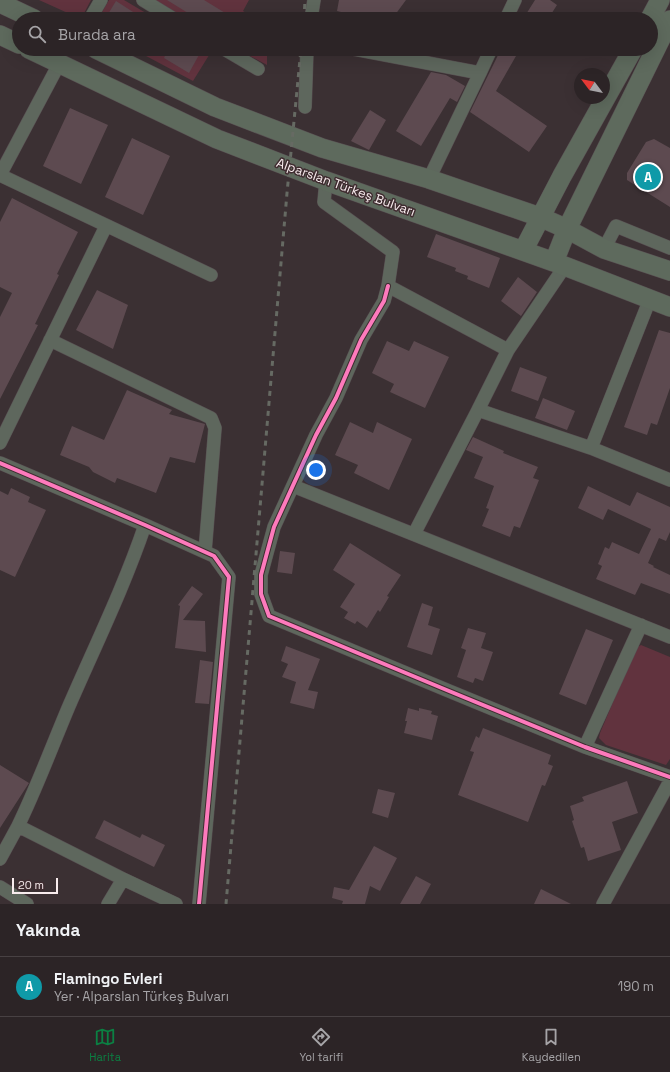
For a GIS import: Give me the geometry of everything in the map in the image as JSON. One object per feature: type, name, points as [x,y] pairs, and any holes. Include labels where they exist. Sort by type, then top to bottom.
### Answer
[{"type":"main road","points":[[654,12],[660,0]]},
{"type":"main road","points":[[0,3],[19,12]]},
{"type":"main road","points":[[658,44],[670,20]]},
{"type":"main road","points":[[0,35],[12,41]]},
{"type":"main road","name":"Alparslan Türkeş Bulvarı","points":[[43,56],[217,139],[326,181],[560,264],[670,306]]},
{"type":"main road","points":[[110,56],[215,107],[322,148],[429,179],[540,217],[567,229],[604,249],[670,271]]},
{"type":"main road","points":[[523,251],[540,217],[629,56]]},
{"type":"main road","points":[[560,264],[567,229],[652,56]]},
{"type":"street","points":[[94,12],[101,0]]},
{"type":"street","points":[[143,0],[163,12]]},
{"type":"street","points":[[312,12],[314,0]]},
{"type":"street","points":[[509,12],[515,0]]},
{"type":"street","points":[[236,56],[258,69]]},
{"type":"street","points":[[305,107],[308,56]]},
{"type":"street","points":[[391,56],[480,73]]},
{"type":"street","points":[[429,179],[488,56]]},
{"type":"street","points":[[58,64],[0,175],[211,275]]},
{"type":"street","points":[[326,181],[324,202],[393,252],[388,286],[384,301],[361,340],[336,398],[316,436],[274,527],[260,575],[261,594],[268,616],[585,747],[670,777]]},
{"type":"street","points":[[0,443],[106,226]]},
{"type":"street","points":[[604,249],[616,226],[670,248]]},
{"type":"street","points":[[414,534],[508,350],[560,264]]},
{"type":"street","points":[[388,286],[508,350]]},
{"type":"street","points":[[591,448],[650,299]]},
{"type":"street","points":[[50,340],[211,418],[215,428],[205,552]]},
{"type":"street","points":[[478,410],[591,448],[670,480]]},
{"type":"street","points":[[0,463],[214,556],[229,577],[199,904]]},
{"type":"street","points":[[293,486],[670,637]]},
{"type":"street","points":[[0,858],[34,793],[53,744],[134,558],[145,525]]},
{"type":"street","points":[[585,747],[641,625]]},
{"type":"street","points":[[603,904],[670,781]]},
{"type":"street","points":[[18,826],[176,904]]},
{"type":"street","points":[[108,904],[123,879]]},
{"type":"street","points":[[4,894],[27,904]]},
{"type":"shaded area","points":[[39,0],[91,0],[85,12],[66,12]]},
{"type":"shaded area","points":[[109,0],[124,0],[144,12],[102,12]]},
{"type":"shaded area","points":[[150,0],[249,0],[243,11],[245,12],[171,12]]},
{"type":"shaded area","points":[[146,56],[209,56],[193,81]]},
{"type":"shaded area","points":[[250,56],[267,56],[267,65]]},
{"type":"shaded area","points":[[641,645],[670,657],[670,759],[666,765],[606,745],[599,738],[636,648]]},
{"type":"building","points":[[167,0],[204,0],[224,12],[186,12]]},
{"type":"building","points":[[339,0],[406,0],[397,12],[337,11]]},
{"type":"building","points":[[535,0],[550,0],[557,5],[552,12],[527,12]]},
{"type":"building","points":[[116,1],[133,12],[109,12]]},
{"type":"building","points":[[165,56],[198,56],[189,73],[164,58]]},
{"type":"building","points":[[498,56],[516,56],[496,91],[547,126],[529,152],[470,112]]},
{"type":"building","points":[[431,72],[446,75],[465,86],[457,102],[450,98],[421,146],[396,131]]},
{"type":"building","points":[[70,108],[108,125],[81,184],[43,166]]},
{"type":"building","points":[[370,110],[386,120],[369,150],[351,141]]},
{"type":"building","points":[[132,138],[170,156],[143,215],[105,197]]},
{"type":"building","points":[[654,139],[670,148],[670,207],[627,180],[627,173],[646,142]]},
{"type":"building","points":[[12,198],[78,232],[57,274],[59,275],[35,324],[38,325],[0,399],[0,317],[12,293],[0,287],[0,222]]},
{"type":"building","points":[[436,234],[500,258],[489,288],[467,279],[468,276],[455,271],[456,268],[427,257]]},
{"type":"building","points":[[518,277],[537,292],[521,316],[501,301]]},
{"type":"building","points":[[97,290],[128,305],[113,349],[76,330]]},
{"type":"building","points":[[659,330],[670,333],[670,388],[657,425],[651,423],[647,435],[624,427]]},
{"type":"building","points":[[387,341],[409,351],[414,341],[449,357],[425,408],[390,392],[394,384],[372,373]]},
{"type":"building","points":[[520,367],[547,377],[538,401],[511,391]]},
{"type":"building","points":[[127,390],[172,410],[169,414],[205,424],[195,463],[170,457],[156,493],[117,478],[115,483],[93,472],[89,467],[60,455],[72,426],[104,440]]},
{"type":"building","points":[[543,398],[575,411],[567,430],[535,418]]},
{"type":"building","points":[[350,422],[373,433],[377,422],[412,439],[389,490],[354,473],[358,465],[335,455]]},
{"type":"building","points":[[473,437],[504,451],[503,453],[538,467],[533,478],[539,480],[520,528],[514,526],[510,537],[482,526],[489,509],[486,508],[494,486],[474,478],[483,457],[466,450]]},
{"type":"building","points":[[588,486],[630,506],[637,492],[670,507],[670,532],[666,541],[659,538],[648,563],[670,575],[670,594],[641,583],[635,595],[596,579],[602,566],[598,564],[605,547],[609,549],[612,542],[639,554],[651,529],[608,509],[603,520],[578,508]]},
{"type":"building","points":[[11,488],[30,497],[28,502],[46,510],[15,577],[0,570],[0,491],[8,495]]},
{"type":"building","points":[[350,543],[401,575],[387,596],[389,597],[380,612],[378,610],[367,628],[357,621],[355,624],[344,618],[348,612],[340,607],[355,584],[333,570]]},
{"type":"building","points":[[280,551],[295,553],[292,574],[277,572]]},
{"type":"building","points":[[192,586],[203,594],[183,620],[205,621],[206,652],[175,648],[180,606],[178,605]]},
{"type":"building","points":[[422,603],[433,607],[428,625],[440,629],[432,655],[407,647]]},
{"type":"building","points":[[468,628],[486,633],[481,648],[493,652],[483,681],[475,678],[473,683],[457,677],[466,650],[461,648]]},
{"type":"building","points":[[586,629],[613,640],[586,705],[559,694]]},
{"type":"building","points":[[286,646],[320,659],[308,690],[318,692],[314,709],[290,703],[296,682],[282,677],[288,664],[281,661]]},
{"type":"building","points":[[200,660],[213,662],[209,704],[195,703]]},
{"type":"building","points":[[408,708],[419,711],[419,708],[432,711],[431,714],[438,716],[432,740],[404,733]]},
{"type":"building","points":[[483,728],[551,755],[548,764],[553,766],[545,786],[542,785],[528,822],[458,795],[474,752],[470,751],[476,736],[479,738]]},
{"type":"building","points":[[0,765],[29,783],[0,828]]},
{"type":"building","points":[[627,781],[638,813],[612,822],[621,850],[588,861],[584,847],[581,848],[572,821],[574,820],[570,806],[584,801],[582,797]]},
{"type":"building","points":[[378,789],[395,793],[388,818],[372,813]]},
{"type":"building","points":[[104,820],[140,838],[142,834],[165,845],[154,867],[95,838]]},
{"type":"building","points":[[374,846],[397,858],[380,891],[370,886],[365,904],[342,904],[343,901],[332,898],[334,887],[349,890]]},
{"type":"building","points":[[416,876],[431,884],[420,904],[400,904]]},
{"type":"building","points":[[541,889],[571,904],[534,904]]},
{"type":"railway","points":[[304,12],[305,0]]},
{"type":"railway","points":[[226,904],[287,193],[300,56]]},
{"type":"cycle path","points":[[388,286],[384,301],[361,340],[336,398],[316,435],[274,527],[261,575],[261,594],[269,616],[585,747],[670,777]]},
{"type":"cycle path","points":[[0,463],[214,556],[229,577],[199,904]]},
{"type":"place","name":"Flamingo Evleri","points":[[648,177]]}]
